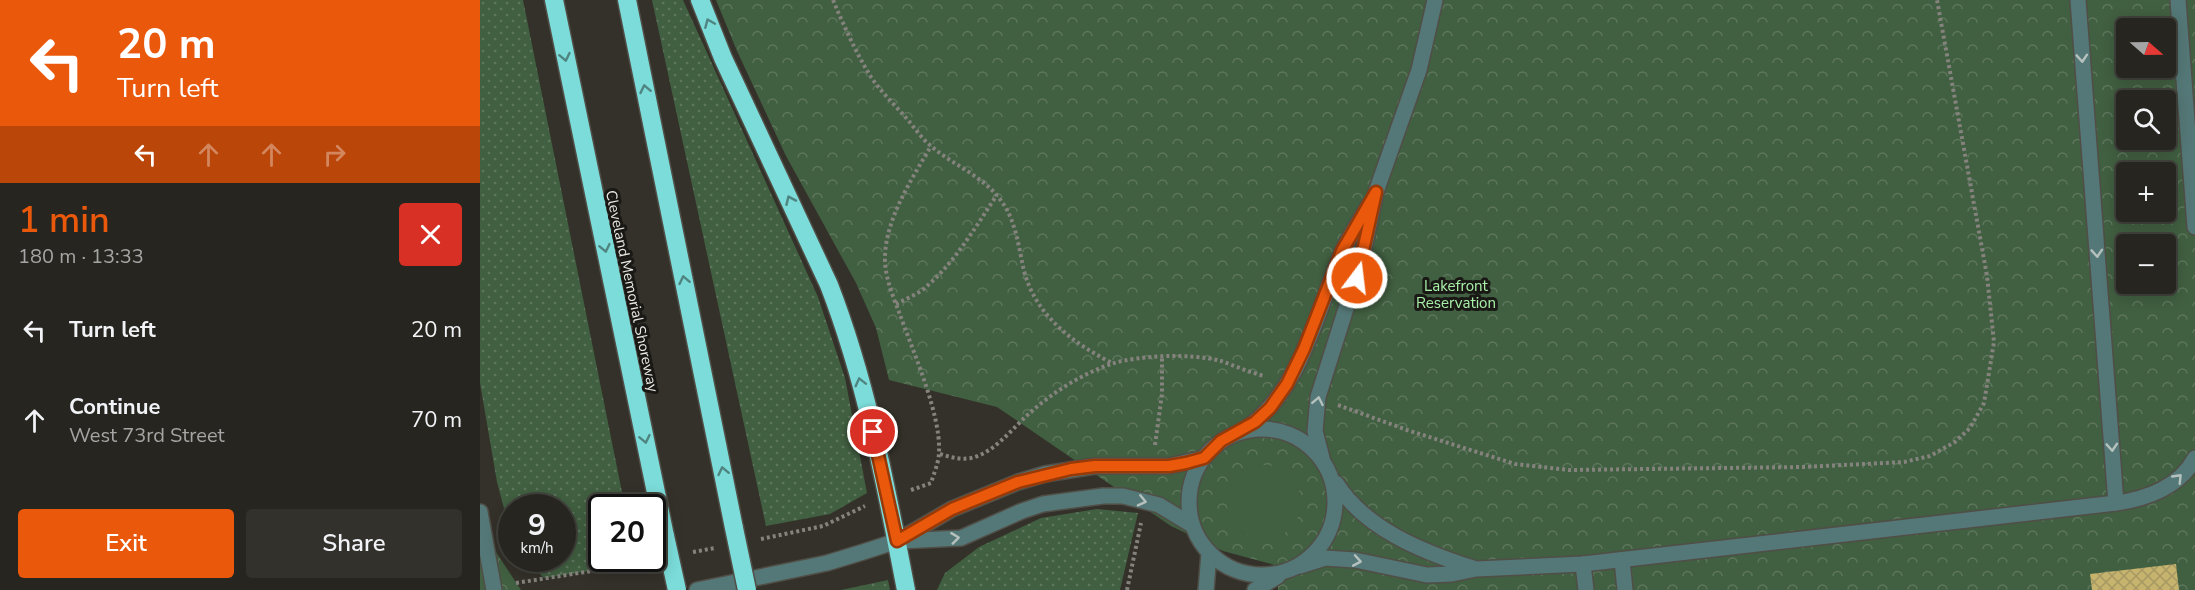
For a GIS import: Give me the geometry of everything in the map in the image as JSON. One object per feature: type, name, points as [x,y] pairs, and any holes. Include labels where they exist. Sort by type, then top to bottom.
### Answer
[{"type":"highway","name":"Cleveland Memorial Shoreway","points":[[554,0],[677,590]]},
{"type":"highway","points":[[627,0],[747,590]]},
{"type":"highway","points":[[700,0],[723,58],[829,285],[843,320],[873,432],[906,590]]},
{"type":"street","points":[[1435,0],[1419,70],[1376,192],[1359,267],[1318,397],[1315,430],[1322,458],[1345,498],[1394,534],[1435,556],[1476,569]]},
{"type":"street","points":[[2078,0],[2116,503]]},
{"type":"street","points":[[2178,0],[2195,227]]},
{"type":"street","points":[[1282,573],[1262,576],[1243,574],[1225,566],[1209,553],[1199,540],[1192,525],[1189,502],[1193,479],[1204,458],[1221,441],[1242,431],[1270,408],[1287,384],[1304,349],[1342,251],[1376,192]]},
{"type":"street","points":[[1242,431],[1266,429],[1287,433],[1306,443],[1322,458]]},
{"type":"street","points":[[697,590],[827,562],[897,541],[952,509],[1018,482],[1045,474],[1095,466],[1169,466],[1204,458]]},
{"type":"street","points":[[1255,590],[1282,573],[1325,558],[1354,560],[1427,575],[1452,574],[1476,569],[1622,560],[2116,503],[2137,500],[2172,485],[2195,458]]},
{"type":"street","points":[[1300,566],[1316,553],[1328,536],[1334,516],[1336,496],[1331,476]]},
{"type":"street","points":[[897,541],[961,538],[1043,504],[1103,496],[1123,496],[1159,505],[1192,525]]},
{"type":"street","points":[[480,512],[494,590]]},
{"type":"street","points":[[1206,590],[1209,553]]},
{"type":"street","points":[[1622,560],[1625,590]]},
{"type":"street","points":[[1583,564],[1586,590]]},
{"type":"path","points":[[833,0],[872,78],[931,146],[974,174],[1004,203],[1029,288],[1039,304],[1067,335],[1087,350],[1113,364]]},
{"type":"path","points":[[1329,401],[1407,430],[1515,464],[1569,471],[1803,467],[1893,462],[1930,456],[1955,442],[1970,428],[1984,403],[1994,342],[1987,276],[1937,0]]},
{"type":"path","points":[[931,146],[892,221],[885,257],[890,287],[933,413],[938,435],[939,454],[931,483]]},
{"type":"path","points":[[896,304],[919,292],[939,275],[965,243],[997,195]]},
{"type":"path","points":[[939,454],[956,459],[971,458],[986,452],[1056,391],[1088,373],[1113,364],[1162,357],[1198,357],[1219,361],[1265,377]]},
{"type":"path","points":[[1154,451],[1162,394],[1162,357]]},
{"type":"path","points":[[753,540],[823,526],[864,507]]},
{"type":"path","points":[[1127,590],[1142,519]]},
{"type":"path","points":[[683,555],[718,547]]},
{"type":"path","points":[[544,578],[588,571]]},
{"type":"green space","points":[[480,0],[523,0],[622,494],[588,494],[588,571],[544,578],[538,572],[576,572],[576,494],[500,494],[480,383]]},
{"type":"green space","points":[[652,0],[683,0],[818,297],[845,378],[867,493],[830,514],[766,526]]},
{"type":"green space","name":"Lakefront Reservation","points":[[716,0],[2195,0],[2195,590],[1278,590],[1278,566],[1223,551],[1171,526],[997,407],[889,380],[876,328],[856,283],[786,156]]},
{"type":"green space","points":[[1257,465],[1271,465],[1285,471],[1295,481],[1301,495],[1299,516],[1285,533],[1271,539],[1257,539],[1243,533],[1233,523],[1227,509],[1227,495],[1233,481],[1243,471]]},
{"type":"green space","points":[[1097,509],[1138,513],[1120,590],[937,590],[945,573],[979,547],[1041,518]]},
{"type":"green space","points":[[480,528],[498,555],[498,572],[509,572],[521,590],[480,590]]},
{"type":"green space","points":[[888,580],[890,590],[841,590]]},
{"type":"building","points":[[2176,564],[2179,590],[2092,590],[2090,574]]},
{"type":"route","points":[[873,432],[897,541],[952,509],[1018,482],[1045,474],[1095,466],[1169,466],[1204,458],[1221,441],[1255,422],[1270,408],[1287,384],[1304,349],[1342,251],[1376,192],[1357,278]]}]
